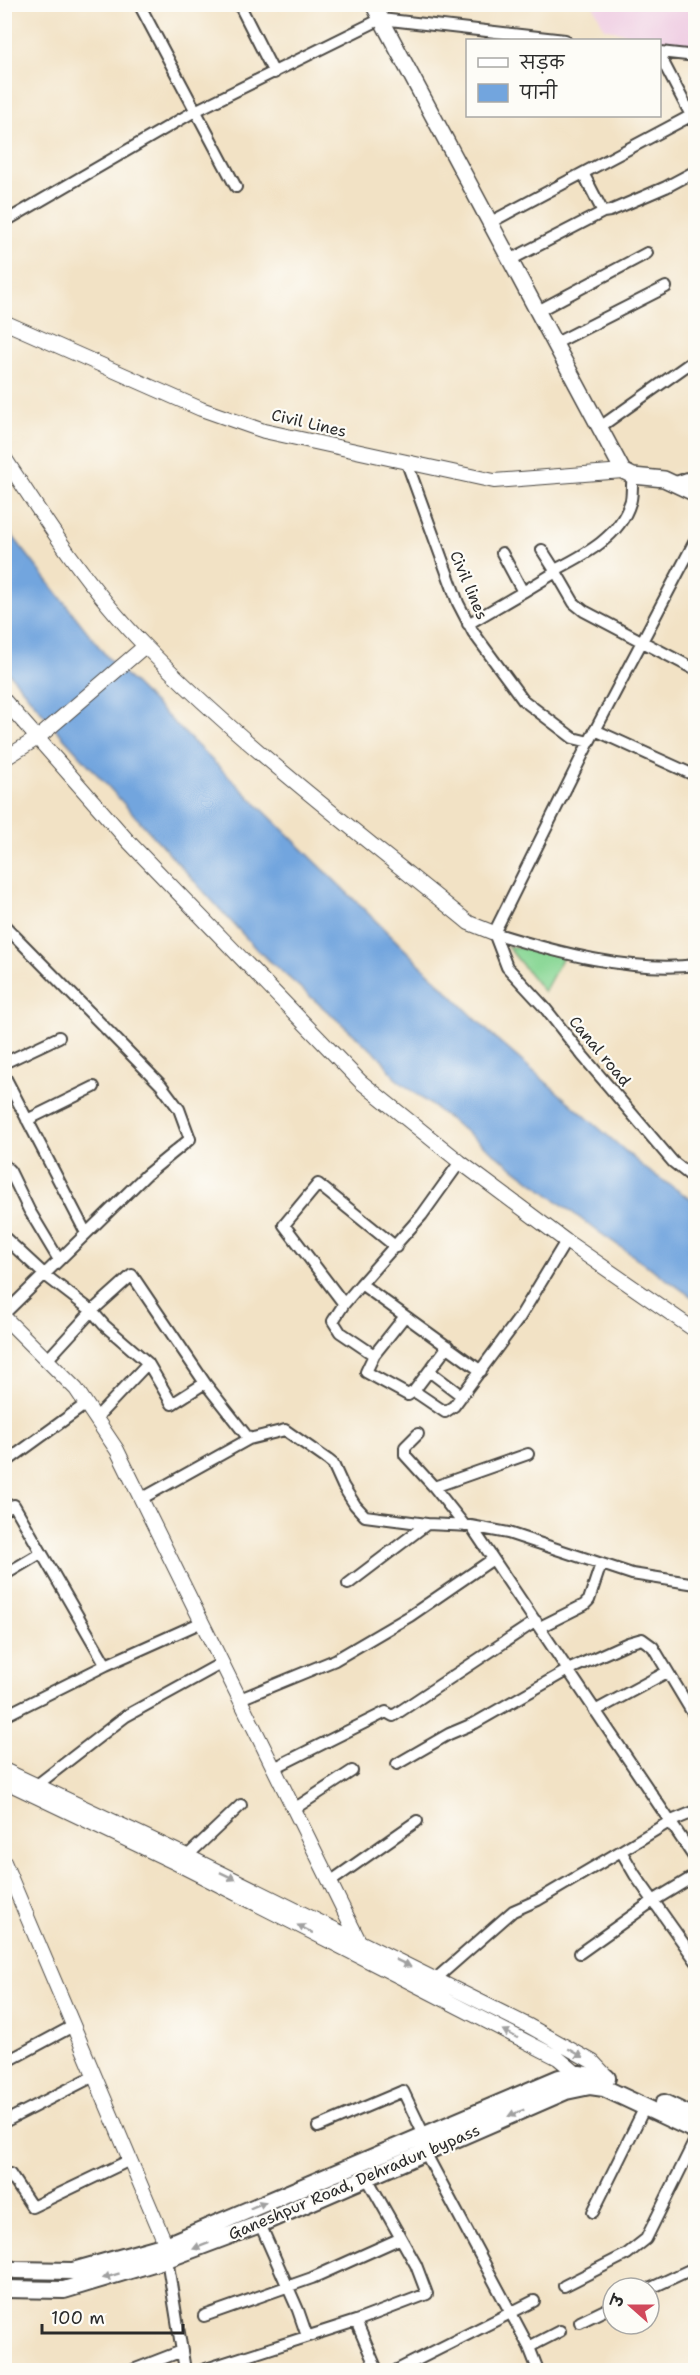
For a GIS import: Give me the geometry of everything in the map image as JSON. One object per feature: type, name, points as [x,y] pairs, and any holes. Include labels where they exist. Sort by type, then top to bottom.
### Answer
[{"type":"main road","points":[[373,4],[600,427],[628,473],[664,479],[696,494]]},
{"type":"main road","points":[[584,2080],[608,2078],[696,2118]]},
{"type":"main road","points":[[584,2080],[696,2131]]},
{"type":"main road","name":"Ganeshpur Road, Dehradun bypass","points":[[4,2289],[64,2290],[166,2252],[260,2224],[367,2178],[424,2144],[566,2091],[584,2080]]},
{"type":"main road","points":[[4,2268],[74,2271],[166,2252],[424,2144]]},
{"type":"street","points":[[139,4],[236,187]]},
{"type":"street","points":[[238,4],[274,73]]},
{"type":"street","points":[[4,222],[195,111],[381,19],[556,39]]},
{"type":"street","points":[[661,54],[696,56]]},
{"type":"street","points":[[491,222],[694,118],[661,56]]},
{"type":"street","points":[[510,260],[603,212],[666,187],[696,171]]},
{"type":"street","points":[[583,173],[603,212]]},
{"type":"street","points":[[538,310],[647,253]]},
{"type":"street","points":[[556,343],[666,287]]},
{"type":"street","name":"Civil Lines","points":[[4,322],[201,409],[264,431],[494,481],[628,473]]},
{"type":"street","points":[[600,427],[696,359]]},
{"type":"street","points":[[4,457],[100,596],[145,646],[252,746],[469,923],[494,933],[574,955],[638,966],[673,968],[694,966]]},
{"type":"street","name":"Civil lines","points":[[406,463],[468,624],[508,683],[523,700],[543,718],[573,738],[589,742]]},
{"type":"street","points":[[468,624],[598,546],[611,533],[631,502],[628,473]]},
{"type":"street","points":[[673,483],[696,475]]},
{"type":"street","points":[[494,933],[595,730],[696,539]]},
{"type":"street","points":[[543,550],[574,603],[584,611],[696,670]]},
{"type":"street","points":[[502,553],[524,592]]},
{"type":"street","points":[[4,759],[39,737],[145,646]]},
{"type":"street","points":[[4,700],[39,737],[128,841],[361,1082],[460,1162],[566,1241],[696,1331]]},
{"type":"street","points":[[595,730],[696,776]]},
{"type":"street","points":[[4,925],[161,1085],[179,1109],[189,1131],[190,1139],[146,1175],[4,1315],[76,1389],[117,1450],[359,1941],[357,1955]]},
{"type":"street","name":"Canal road","points":[[494,933],[507,967],[674,1162],[696,1180]]},
{"type":"street","points":[[4,1064],[59,1037]]},
{"type":"street","points":[[4,1075],[86,1233]]},
{"type":"street","points":[[27,1120],[94,1087]]},
{"type":"street","points":[[374,1355],[340,1332],[333,1321],[344,1304],[422,1215],[460,1162]]},
{"type":"street","points":[[4,1165],[10,1171],[29,1210],[59,1260]]},
{"type":"street","points":[[344,1304],[284,1225],[318,1184],[396,1246]]},
{"type":"street","points":[[4,1237],[45,1275],[92,1311],[104,1325],[148,1363],[171,1404],[206,1383]]},
{"type":"street","points":[[414,1391],[446,1412],[462,1396],[520,1317],[566,1241]]},
{"type":"street","points":[[48,1360],[92,1311],[132,1275],[206,1383],[249,1439]]},
{"type":"street","points":[[361,1284],[481,1371]]},
{"type":"street","points":[[405,1316],[374,1355],[366,1372],[408,1395],[414,1391],[448,1346]]},
{"type":"street","points":[[96,1418],[148,1363]]},
{"type":"street","points":[[429,1371],[462,1396]]},
{"type":"street","points":[[6,1462],[86,1404]]},
{"type":"street","points":[[141,1499],[249,1439],[285,1430],[333,1464],[343,1486],[365,1516],[427,1524],[468,1526],[508,1533],[632,1574],[696,1584]]},
{"type":"street","points":[[418,1434],[405,1447],[405,1455],[468,1526],[493,1559],[696,1860]]},
{"type":"street","points":[[434,1487],[528,1454]]},
{"type":"street","points":[[4,1510],[14,1505],[106,1665]]},
{"type":"street","points":[[348,1584],[427,1524]]},
{"type":"street","points":[[4,1575],[41,1553]]},
{"type":"street","points":[[240,1700],[335,1660],[410,1616],[493,1559]]},
{"type":"street","points":[[274,1768],[386,1712],[393,1716],[538,1624],[584,1605],[589,1600],[601,1564]]},
{"type":"street","points":[[4,1716],[106,1665],[202,1622]]},
{"type":"street","points":[[397,1764],[568,1670],[642,1639],[653,1647],[692,1712]]},
{"type":"street","points":[[33,1788],[126,1716],[222,1663]]},
{"type":"street","points":[[595,1711],[667,1671]]},
{"type":"street","points":[[4,1770],[33,1788],[182,1860],[359,1941],[529,2026],[592,2062],[608,2078]]},
{"type":"street","points":[[294,1809],[352,1771]]},
{"type":"street","points":[[4,1781],[33,1788]]},
{"type":"street","points":[[182,1860],[241,1805]]},
{"type":"street","points":[[424,1989],[513,1911],[538,1900],[669,1822],[696,1811]]},
{"type":"street","points":[[330,1882],[417,1821]]},
{"type":"street","points":[[621,1851],[696,1961]]},
{"type":"street","points":[[182,1860],[357,1955],[558,2058],[584,2080]]},
{"type":"street","points":[[4,1863],[130,2160],[166,2252],[185,2370]]},
{"type":"street","points":[[580,1953],[653,1901],[696,1875]]},
{"type":"street","points":[[4,2063],[74,2026]]},
{"type":"street","points":[[4,2122],[94,2076]]},
{"type":"street","points":[[318,2127],[403,2091],[424,2144],[529,2347],[538,2370]]},
{"type":"street","points":[[593,2212],[645,2107]]},
{"type":"street","points":[[564,2286],[627,2254],[646,2239],[696,2138]]},
{"type":"street","points":[[10,2174],[32,2207],[130,2160]]},
{"type":"street","points":[[203,2370],[356,2321],[427,2294],[416,2265],[367,2178]]},
{"type":"street","points":[[260,2224],[307,2336]]},
{"type":"street","points":[[204,2316],[286,2285],[312,2278],[399,2238]]},
{"type":"street","points":[[661,2283],[696,2267]]},
{"type":"street","points":[[397,2370],[534,2301]]},
{"type":"street","points":[[580,2322],[601,2312]]},
{"type":"street","points":[[356,2321],[376,2370]]},
{"type":"street","points":[[529,2347],[560,2331]]},
{"type":"street","points":[[133,2370],[182,2351]]},
{"type":"shaded area","points":[[593,5],[695,5],[695,48],[676,46],[661,42],[661,39],[648,39],[604,28]]},
{"type":"green space","points":[[507,946],[565,953],[544,992]]},
{"type":"water","points":[[4,525],[107,657],[494,1037],[646,1169],[695,1202],[695,1299],[589,1225],[395,1078],[382,1059],[257,950],[55,728],[5,668]]}]
